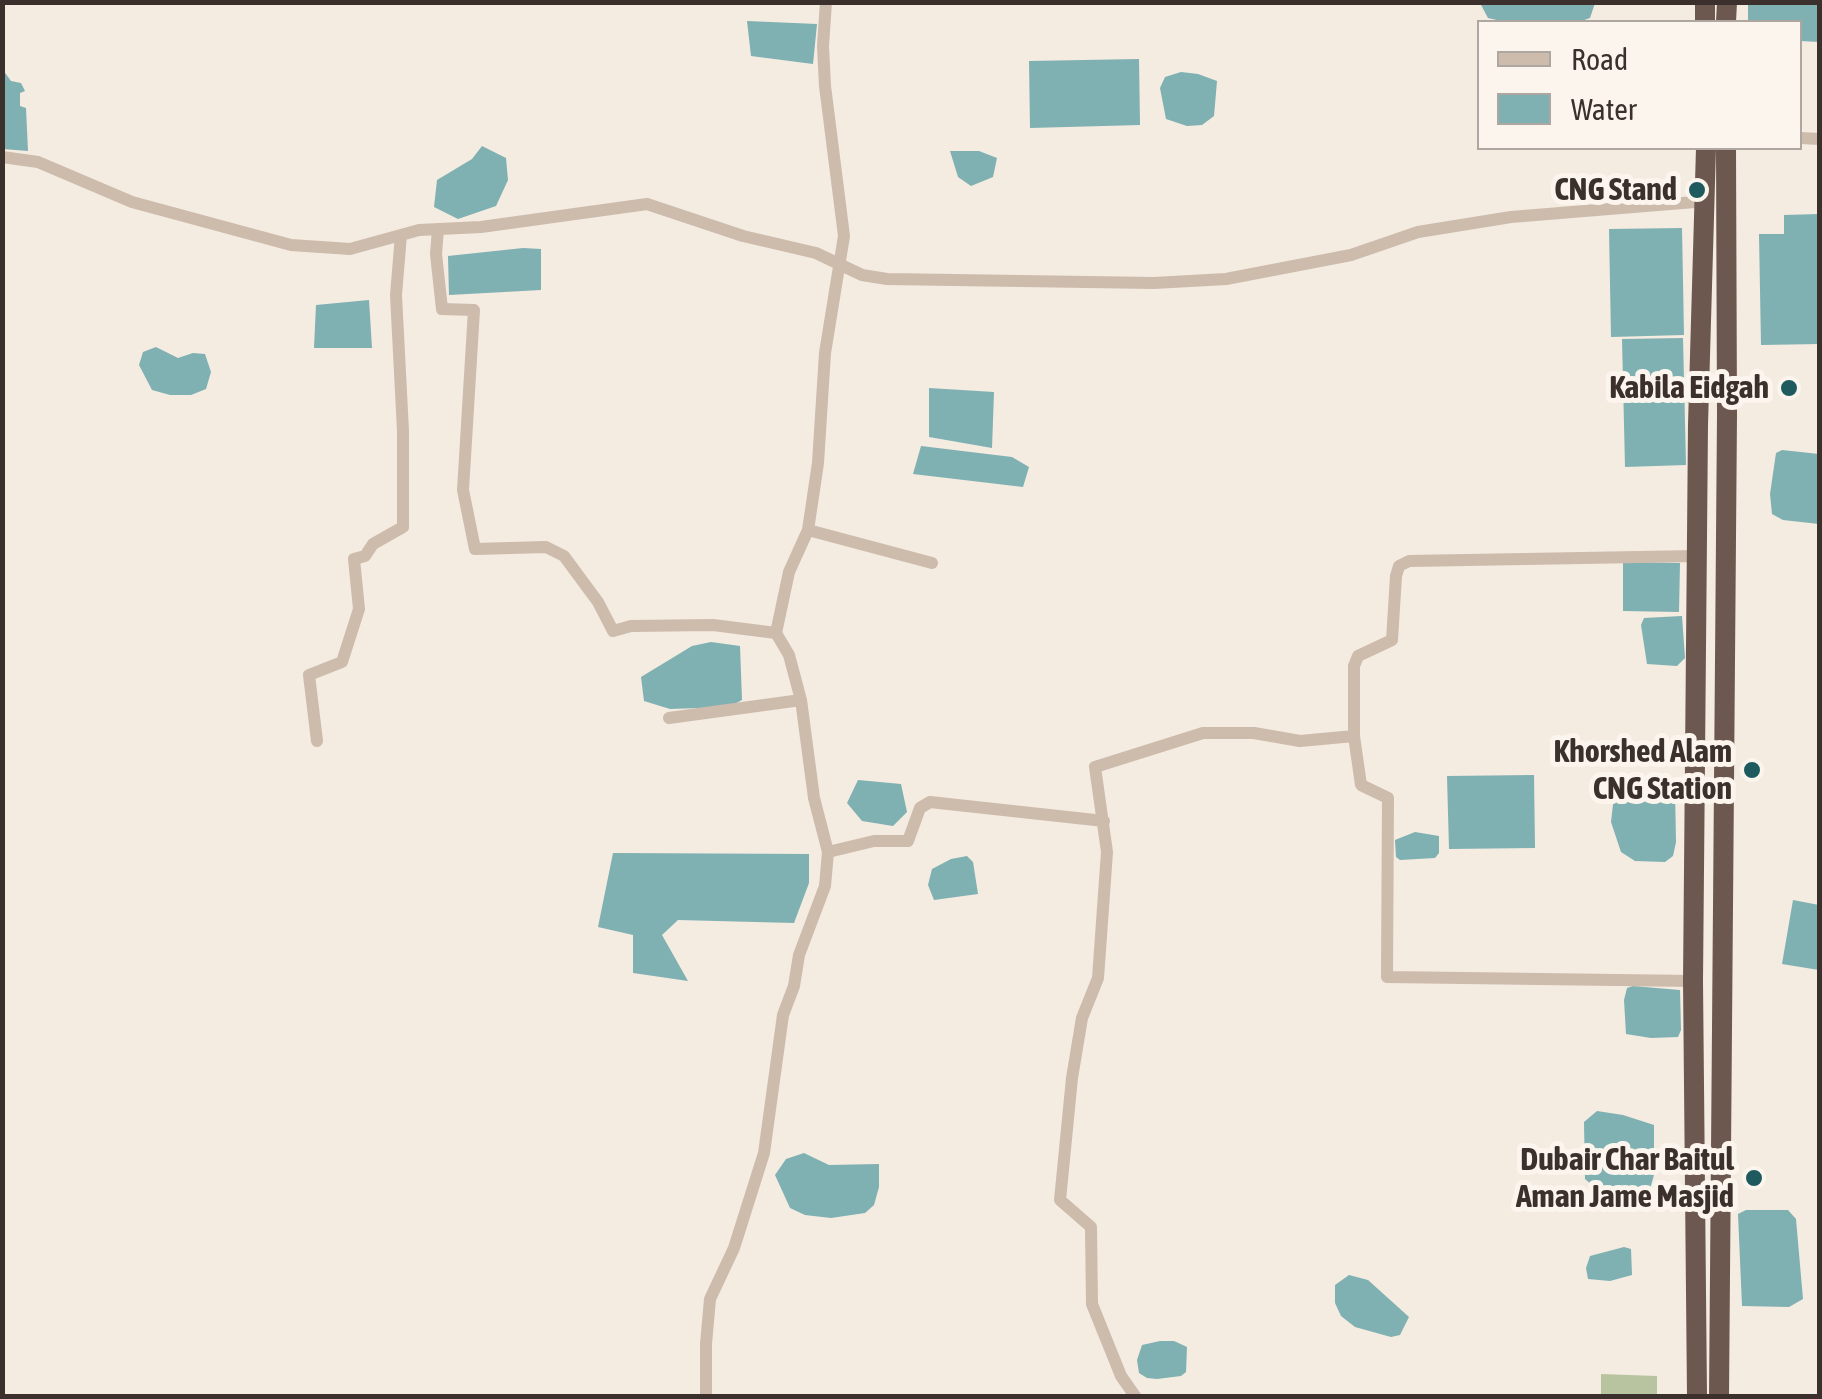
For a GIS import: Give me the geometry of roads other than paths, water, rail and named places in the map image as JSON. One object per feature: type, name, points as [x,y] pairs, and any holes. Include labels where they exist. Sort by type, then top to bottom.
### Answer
[{"type":"highway","points":[[1696,1396],[1692,980],[1696,556],[1706,150]]},
{"type":"highway","points":[[1719,1396],[1726,150]]},
{"type":"street","points":[[706,1396],[710,1298],[734,1248],[764,1153],[783,1016],[794,986],[799,955],[824,886],[828,852],[814,798],[801,700],[789,655],[776,633],[789,572],[808,530],[818,463],[826,353],[844,236],[825,86],[826,2]]},
{"type":"street","points":[[2,158],[38,162],[132,202],[291,244],[350,250],[438,229],[480,227],[647,204],[742,236],[816,253],[862,275],[887,279],[1154,283],[1226,279],[1350,255],[1436,229],[1511,217],[1707,201]]},
{"type":"street","points":[[438,229],[436,254],[442,308],[474,310],[464,490],[476,549],[546,547],[564,556],[598,602],[613,631],[630,626],[714,625],[776,633]]},
{"type":"street","points":[[316,741],[309,675],[342,662],[359,609],[354,559],[365,556],[373,544],[403,527],[396,294],[401,235]]},
{"type":"street","points":[[808,530],[932,563]]},
{"type":"street","points":[[1692,980],[1387,976],[1388,798],[1361,785],[1354,736],[1355,661],[1392,640],[1398,566],[1408,562],[1696,556]]},
{"type":"street","points":[[669,718],[801,700]]},
{"type":"street","points":[[1135,1396],[1122,1376],[1092,1304],[1091,1227],[1060,1200],[1080,1033],[1098,978],[1107,852],[1095,771],[1098,764],[1203,734],[1254,733],[1300,741],[1354,736]]},
{"type":"street","points":[[828,852],[874,841],[908,840],[920,808],[930,802],[1104,821]]},
{"type":"water","points":[[1480,3],[1595,3],[1590,18],[1584,20],[1488,18]]},
{"type":"water","points":[[1748,3],[1819,3],[1819,42],[1802,41],[1802,20],[1748,20]]},
{"type":"water","points":[[747,21],[817,24],[813,64],[751,56]]},
{"type":"water","points":[[1139,59],[1140,125],[1030,128],[1029,61]]},
{"type":"water","points":[[3,70],[11,81],[21,83],[25,91],[20,93],[20,106],[26,108],[28,151],[3,149]]},
{"type":"water","points":[[1181,72],[1217,81],[1214,116],[1202,125],[1187,126],[1166,119],[1160,88],[1165,77]]},
{"type":"water","points":[[482,146],[506,158],[508,180],[496,206],[458,219],[434,207],[437,180],[472,159]]},
{"type":"water","points":[[950,151],[979,151],[997,158],[993,177],[971,186],[958,177]]},
{"type":"water","points":[[1819,214],[1819,344],[1761,345],[1759,234],[1784,234],[1784,215]]},
{"type":"water","points":[[1682,228],[1684,335],[1611,337],[1609,229]]},
{"type":"water","points":[[541,249],[541,290],[449,295],[448,256]]},
{"type":"water","points":[[369,300],[372,348],[314,348],[316,305]]},
{"type":"water","points":[[1683,338],[1686,465],[1625,467],[1622,339]]},
{"type":"water","points":[[156,347],[178,358],[205,354],[211,372],[206,389],[191,395],[152,390],[139,365],[143,352]]},
{"type":"water","points":[[929,388],[994,392],[992,448],[929,437]]},
{"type":"water","points":[[921,446],[1012,457],[1029,467],[1023,487],[913,474]]},
{"type":"water","points":[[1782,450],[1819,454],[1819,524],[1783,520],[1772,514],[1770,494],[1776,453]]},
{"type":"water","points":[[1623,562],[1680,563],[1679,612],[1623,611]]},
{"type":"water","points":[[1682,616],[1685,658],[1677,666],[1647,664],[1641,625],[1644,618]]},
{"type":"water","points":[[711,642],[740,646],[742,700],[729,707],[670,709],[644,701],[641,677],[692,646]]},
{"type":"water","points":[[1534,775],[1535,848],[1449,849],[1447,776]]},
{"type":"water","points":[[858,780],[901,784],[907,812],[893,826],[862,821],[847,803]]},
{"type":"water","points":[[1615,787],[1675,789],[1676,842],[1673,856],[1665,862],[1635,861],[1621,852],[1611,822]]},
{"type":"water","points":[[1415,832],[1439,836],[1439,853],[1435,858],[1396,857],[1395,840]]},
{"type":"water","points":[[613,853],[809,854],[809,883],[794,923],[678,920],[662,935],[688,981],[633,973],[633,935],[598,927]]},
{"type":"water","points":[[967,856],[973,862],[978,894],[934,900],[928,885],[932,869]]},
{"type":"water","points":[[1793,900],[1819,905],[1819,970],[1782,964]]},
{"type":"water","points":[[1627,988],[1680,990],[1678,1037],[1626,1034],[1624,1000]]},
{"type":"water","points":[[1597,1111],[1654,1125],[1654,1175],[1650,1189],[1599,1191],[1585,1179],[1584,1122]]},
{"type":"water","points":[[804,1153],[829,1165],[879,1164],[874,1205],[865,1213],[831,1218],[805,1215],[790,1208],[775,1175],[786,1159]]},
{"type":"water","points":[[1746,1210],[1788,1210],[1796,1219],[1803,1299],[1789,1307],[1742,1306],[1738,1214]]},
{"type":"water","points":[[1624,1247],[1631,1249],[1632,1275],[1610,1281],[1588,1279],[1590,1256]]},
{"type":"water","points":[[1349,1275],[1368,1280],[1409,1317],[1400,1335],[1391,1337],[1355,1327],[1341,1316],[1335,1303],[1335,1285]]},
{"type":"water","points":[[1174,1341],[1187,1347],[1186,1372],[1181,1376],[1157,1379],[1139,1373],[1137,1360],[1142,1345]]},
{"type":"place","name":"CNG Stand","points":[[1697,190]]},
{"type":"place","name":"Kabila Eidgah","points":[[1789,388]]},
{"type":"place","name":"Khorshed Alam CNG Station","points":[[1752,770]]},
{"type":"place","name":"Dubair Char Baitul Aman Jame Masjid","points":[[1754,1178]]}]
